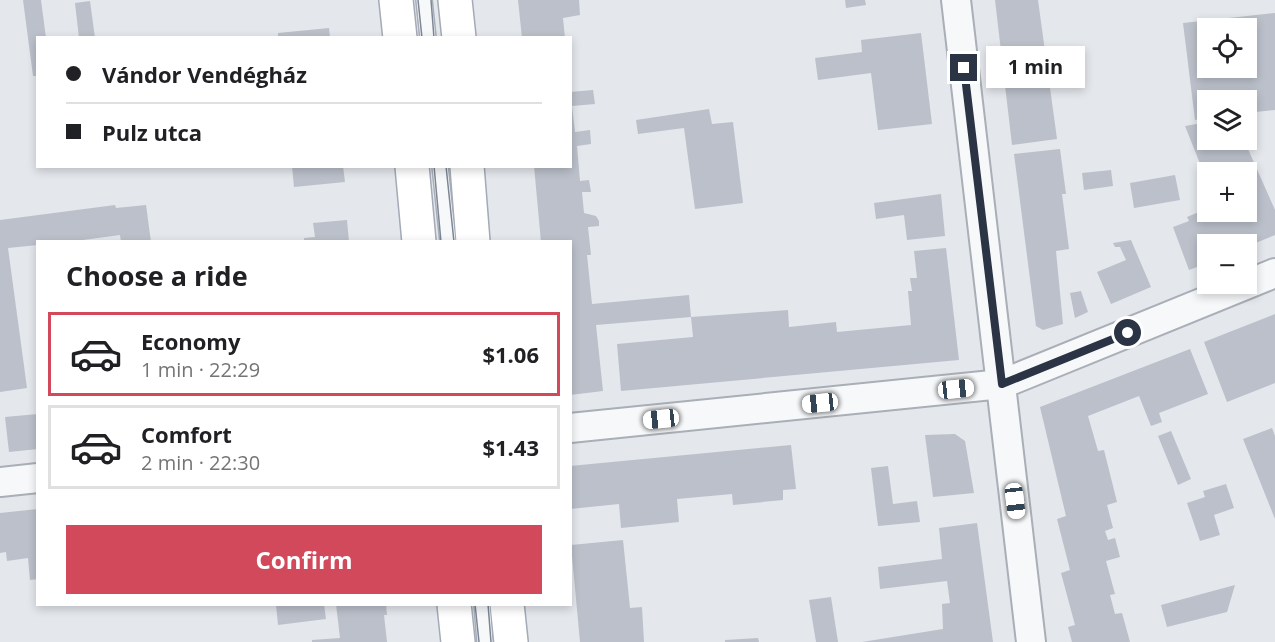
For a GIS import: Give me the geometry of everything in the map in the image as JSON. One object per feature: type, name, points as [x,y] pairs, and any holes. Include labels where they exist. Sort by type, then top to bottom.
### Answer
[{"type":"main road","points":[[396,0],[400,36]]},
{"type":"main road","points":[[456,0],[459,36]]},
{"type":"main road","points":[[412,168],[419,240]]},
{"type":"main road","points":[[467,168],[474,240]]},
{"type":"main road","points":[[454,606],[458,642]]},
{"type":"main road","points":[[507,606],[511,642]]},
{"type":"street","points":[[956,0],[1031,642]]},
{"type":"street","points":[[572,428],[1002,384],[1275,273]]},
{"type":"street","points":[[0,482],[36,478]]},
{"type":"lane","points":[[424,0],[428,36]]},
{"type":"lane","points":[[440,168],[448,240]]},
{"type":"lane","points":[[482,606],[485,642]]},
{"type":"building","points":[[23,0],[41,0],[46,36],[36,36],[36,76],[33,76]]},
{"type":"building","points":[[518,0],[579,0],[580,15],[563,18],[565,36],[522,36]]},
{"type":"building","points":[[845,0],[865,0],[866,5],[846,8]]},
{"type":"building","points":[[995,0],[1038,0],[1057,139],[1012,145]]},
{"type":"building","points":[[90,1],[95,36],[79,36],[75,3]]},
{"type":"building","points":[[1275,13],[1275,110],[1257,112],[1257,90],[1197,90],[1197,120],[1195,120],[1183,23],[1197,21],[1197,78],[1257,78],[1257,18],[1229,18]]},
{"type":"building","points":[[329,28],[330,36],[278,36],[278,33]]},
{"type":"building","points":[[921,33],[932,124],[878,130],[871,73],[818,80],[815,58],[862,52],[861,40]]},
{"type":"building","points":[[593,90],[595,104],[572,106],[572,92]]},
{"type":"building","points":[[572,106],[575,132],[590,130],[591,144],[577,146],[580,181],[589,180],[591,192],[582,192],[584,213],[596,216],[599,221],[599,226],[588,227],[591,255],[587,255],[592,304],[689,295],[691,317],[596,325],[603,391],[572,395],[572,240],[541,240],[534,168],[572,168]]},
{"type":"building","points":[[709,109],[712,124],[733,122],[743,203],[695,209],[684,128],[638,134],[636,120]]},
{"type":"building","points":[[1197,124],[1197,150],[1248,150],[1254,162],[1199,162],[1185,126]]},
{"type":"building","points":[[1060,149],[1066,194],[1062,194],[1069,249],[1056,251],[1063,324],[1043,330],[1036,326],[1014,154]]},
{"type":"building","points":[[292,168],[343,168],[345,182],[294,187]]},
{"type":"building","points":[[1257,169],[1275,210],[1275,235],[1257,242],[1257,234],[1197,234],[1197,267],[1189,270],[1173,227],[1189,221],[1187,217],[1197,213],[1197,222],[1257,222]]},
{"type":"building","points":[[1111,170],[1113,186],[1084,190],[1082,173]]},
{"type":"building","points":[[1175,175],[1180,200],[1134,208],[1130,183]]},
{"type":"building","points":[[941,194],[945,236],[907,240],[904,215],[876,219],[874,203]]},
{"type":"building","points":[[115,205],[116,208],[146,205],[151,240],[121,240],[120,235],[83,240],[36,240],[36,245],[8,248],[27,388],[0,392],[0,220]]},
{"type":"building","points":[[347,220],[349,240],[304,240],[304,238],[315,237],[313,223]]},
{"type":"building","points":[[1131,240],[1151,287],[1111,304],[1097,272],[1126,260],[1120,247],[1115,247],[1113,243]]},
{"type":"building","points":[[946,248],[959,360],[621,391],[617,344],[693,337],[691,317],[788,310],[789,327],[836,322],[837,332],[911,325],[908,291],[912,291],[910,278],[917,278],[914,251]]},
{"type":"building","points":[[1081,291],[1088,312],[1075,318],[1070,293]]},
{"type":"building","points":[[1275,314],[1275,383],[1227,402],[1204,342]]},
{"type":"building","points":[[1190,349],[1208,394],[1159,413],[1162,422],[1151,426],[1139,396],[1088,416],[1098,451],[1104,450],[1117,502],[1107,505],[1113,528],[1105,531],[1108,540],[1115,538],[1120,557],[1106,561],[1115,594],[1110,595],[1115,614],[1122,613],[1130,642],[1072,642],[1068,627],[1075,625],[1061,573],[1070,570],[1057,519],[1066,516],[1040,407]]},
{"type":"building","points":[[36,414],[36,449],[9,452],[5,417]]},
{"type":"building","points":[[1272,428],[1275,436],[1275,519],[1243,439]]},
{"type":"building","points":[[1171,431],[1191,479],[1178,485],[1158,436]]},
{"type":"building","points":[[955,434],[965,441],[974,493],[933,497],[925,435]]},
{"type":"building","points":[[791,445],[796,489],[783,490],[783,500],[733,505],[732,494],[677,499],[679,522],[621,528],[619,504],[572,509],[572,466]]},
{"type":"building","points":[[888,466],[893,504],[917,501],[920,522],[878,526],[871,468]]},
{"type":"building","points":[[1226,484],[1234,508],[1214,515],[1220,535],[1200,541],[1187,503],[1205,497],[1203,491]]},
{"type":"building","points":[[36,509],[36,579],[30,580],[28,558],[7,561],[6,552],[0,553],[0,513]]},
{"type":"building","points":[[977,523],[993,642],[862,642],[943,629],[942,604],[950,603],[947,581],[880,589],[878,567],[942,559],[939,528]]},
{"type":"building","points":[[623,540],[630,608],[642,607],[644,642],[580,642],[572,545]]},
{"type":"building","points":[[1235,585],[1227,612],[1167,627],[1161,605]]},
{"type":"building","points":[[831,597],[838,642],[816,642],[809,600]]},
{"type":"building","points":[[276,606],[324,606],[326,619],[278,625]]},
{"type":"building","points":[[336,606],[386,606],[387,615],[384,615],[387,642],[312,642],[312,640],[340,638]]},
{"type":"building","points":[[758,638],[759,642],[725,642],[725,640]]},
{"type":"tram line","points":[[418,0],[422,36]]},
{"type":"tram line","points":[[431,0],[434,36]]},
{"type":"tram line","points":[[434,168],[441,240]]},
{"type":"tram line","points":[[446,168],[454,240]]},
{"type":"tram line","points":[[475,606],[479,642]]},
{"type":"tram line","points":[[488,606],[491,642]]},
{"type":"route","points":[[964,68],[1002,384],[1128,333]]}]
